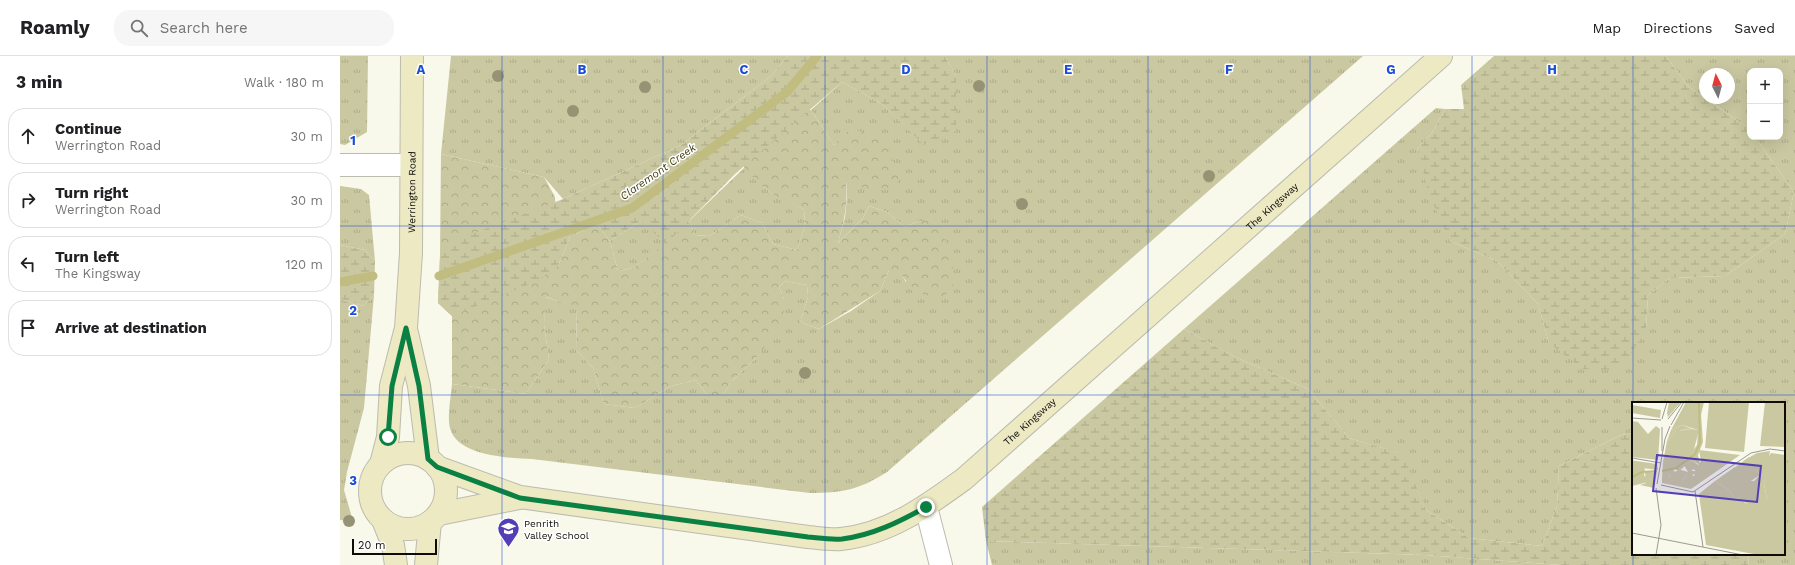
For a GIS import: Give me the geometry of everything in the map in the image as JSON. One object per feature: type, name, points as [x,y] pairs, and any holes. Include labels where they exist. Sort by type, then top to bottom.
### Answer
[{"type":"street","name":"Werrington Road","points":[[381,464],[388,437],[392,386],[406,328],[411,253],[412,56]]},
{"type":"street","name":"The Kingsway","points":[[432,463],[520,498],[800,536],[841,539],[868,534],[898,522],[926,507],[964,479],[1441,56]]},
{"type":"street","points":[[340,165],[411,165]]},
{"type":"street","name":"Werrington Road","points":[[406,328],[419,386],[432,463]]},
{"type":"street","points":[[396,565],[393,545],[383,520],[375,510],[370,499],[370,486],[374,474],[381,464],[392,457],[403,454],[416,454],[432,463],[443,478],[446,490],[444,503],[434,518],[426,565]]},
{"type":"street","name":"The Kingsway","points":[[434,518],[520,498]]},
{"type":"street","points":[[926,507],[940,565]]},
{"type":"street","points":[[383,520],[394,526],[406,529],[418,528],[434,518]]},
{"type":"green space","points":[[340,56],[368,56],[367,132],[345,145],[340,144]]},
{"type":"green space","points":[[451,56],[788,56],[770,77],[681,145],[563,199],[544,177],[441,154]]},
{"type":"green space","points":[[788,56],[945,56],[956,76],[956,131],[924,145],[882,104],[842,82],[735,174],[666,244],[641,221],[610,241],[597,224],[570,237],[558,266],[537,281],[452,316],[438,303],[440,256],[454,241],[563,199],[681,145],[770,77]]},
{"type":"green space","points":[[945,56],[1363,56],[887,472],[859,487],[841,491],[810,493],[532,459],[510,458],[485,454],[473,450],[462,445],[455,437],[449,423],[452,384],[526,394],[549,359],[544,325],[545,297],[577,307],[576,350],[593,368],[604,404],[635,408],[671,386],[696,380],[707,395],[723,395],[732,381],[758,356],[784,299],[779,287],[785,281],[807,285],[808,297],[800,322],[819,329],[851,311],[880,291],[889,270],[898,269],[906,282],[919,221],[905,227],[887,212],[869,206],[863,218],[838,243],[845,217],[847,197],[844,134],[834,145],[811,110],[842,82],[882,104],[925,145],[956,76]]},
{"type":"green space","points":[[1494,56],[1666,56],[1688,86],[1699,94],[1699,104],[1714,104],[1747,127],[1747,140],[1757,140],[1794,192],[1785,234],[1725,276],[1670,278],[1648,295],[1646,330],[1620,370],[1583,369],[1549,343],[1538,304],[1497,261],[1450,241],[1429,194],[1417,149],[1432,133],[1445,109],[1464,109],[1461,85]]},
{"type":"green space","points":[[1666,56],[1795,56],[1795,565],[1748,565],[1749,555],[1785,555],[1785,402],[1632,402],[1632,433],[1621,435],[1559,466],[1557,506],[1542,546],[1469,538],[1426,510],[1402,454],[1349,438],[1308,389],[1235,357],[1184,329],[1436,108],[1445,109],[1432,133],[1417,149],[1450,241],[1497,261],[1538,304],[1549,343],[1646,330],[1648,295],[1670,278],[1725,276],[1785,234],[1794,192],[1757,140],[1783,140],[1783,68],[1747,68],[1747,128],[1714,104],[1735,104],[1735,68],[1699,68],[1699,94],[1688,86]]},
{"type":"green space","points":[[789,108],[811,110],[834,145],[844,133],[855,130],[882,139],[901,176],[894,188],[874,191],[846,182],[845,213],[838,243],[863,218],[869,206],[887,212],[905,227],[919,221],[933,221],[946,242],[956,281],[943,298],[929,296],[917,290],[907,282],[898,270],[889,270],[880,291],[819,329],[800,322],[808,297],[807,285],[785,281],[779,287],[784,299],[783,322],[758,356],[732,381],[723,395],[707,395],[696,380],[671,386],[635,408],[604,404],[593,368],[576,350],[577,308],[546,297],[544,325],[549,359],[526,394],[452,384],[452,316],[438,303],[441,154],[544,177],[555,197],[558,266],[570,237],[597,224],[610,241],[618,271],[633,268],[665,244],[633,214],[686,204],[694,235],[709,236],[741,215],[762,223],[773,244],[797,250],[805,226],[804,209],[781,200],[758,183],[737,159]]},
{"type":"green space","points":[[745,167],[758,182],[778,197],[804,209],[805,226],[797,250],[773,244],[762,223],[741,215],[709,236],[694,235],[690,220]]},
{"type":"green space","points":[[340,186],[361,189],[369,195],[375,261],[365,250],[340,245]]},
{"type":"green space","points":[[641,221],[666,244],[633,268],[618,271],[610,241]]},
{"type":"green space","points":[[340,245],[365,250],[375,261],[374,295],[363,306],[340,299]]},
{"type":"green space","points":[[374,295],[364,408],[347,472],[344,490],[353,521],[340,520],[340,299],[363,306]]},
{"type":"green space","points":[[1184,329],[1235,357],[1308,389],[1349,438],[1403,454],[1426,510],[1469,538],[1542,546],[1557,506],[1559,466],[1621,435],[1632,433],[1632,555],[1749,555],[1748,565],[1561,565],[1425,555],[986,541],[982,507]]},
{"type":"green space","points":[[986,541],[1425,555],[1561,565],[992,565]]},
{"type":"waterway","name":"Claremont Creek","points":[[439,276],[632,208],[787,92],[817,56]]},
{"type":"waterway","name":"Claremont Creek","points":[[340,282],[373,276]]},
{"type":"place","name":"Penrith Valley School","points":[[509,548]]},
{"type":"route","points":[[388,437],[390,395],[406,328],[419,386],[428,459],[437,467],[520,498],[808,537],[841,539],[868,534],[898,522],[926,507]]}]
